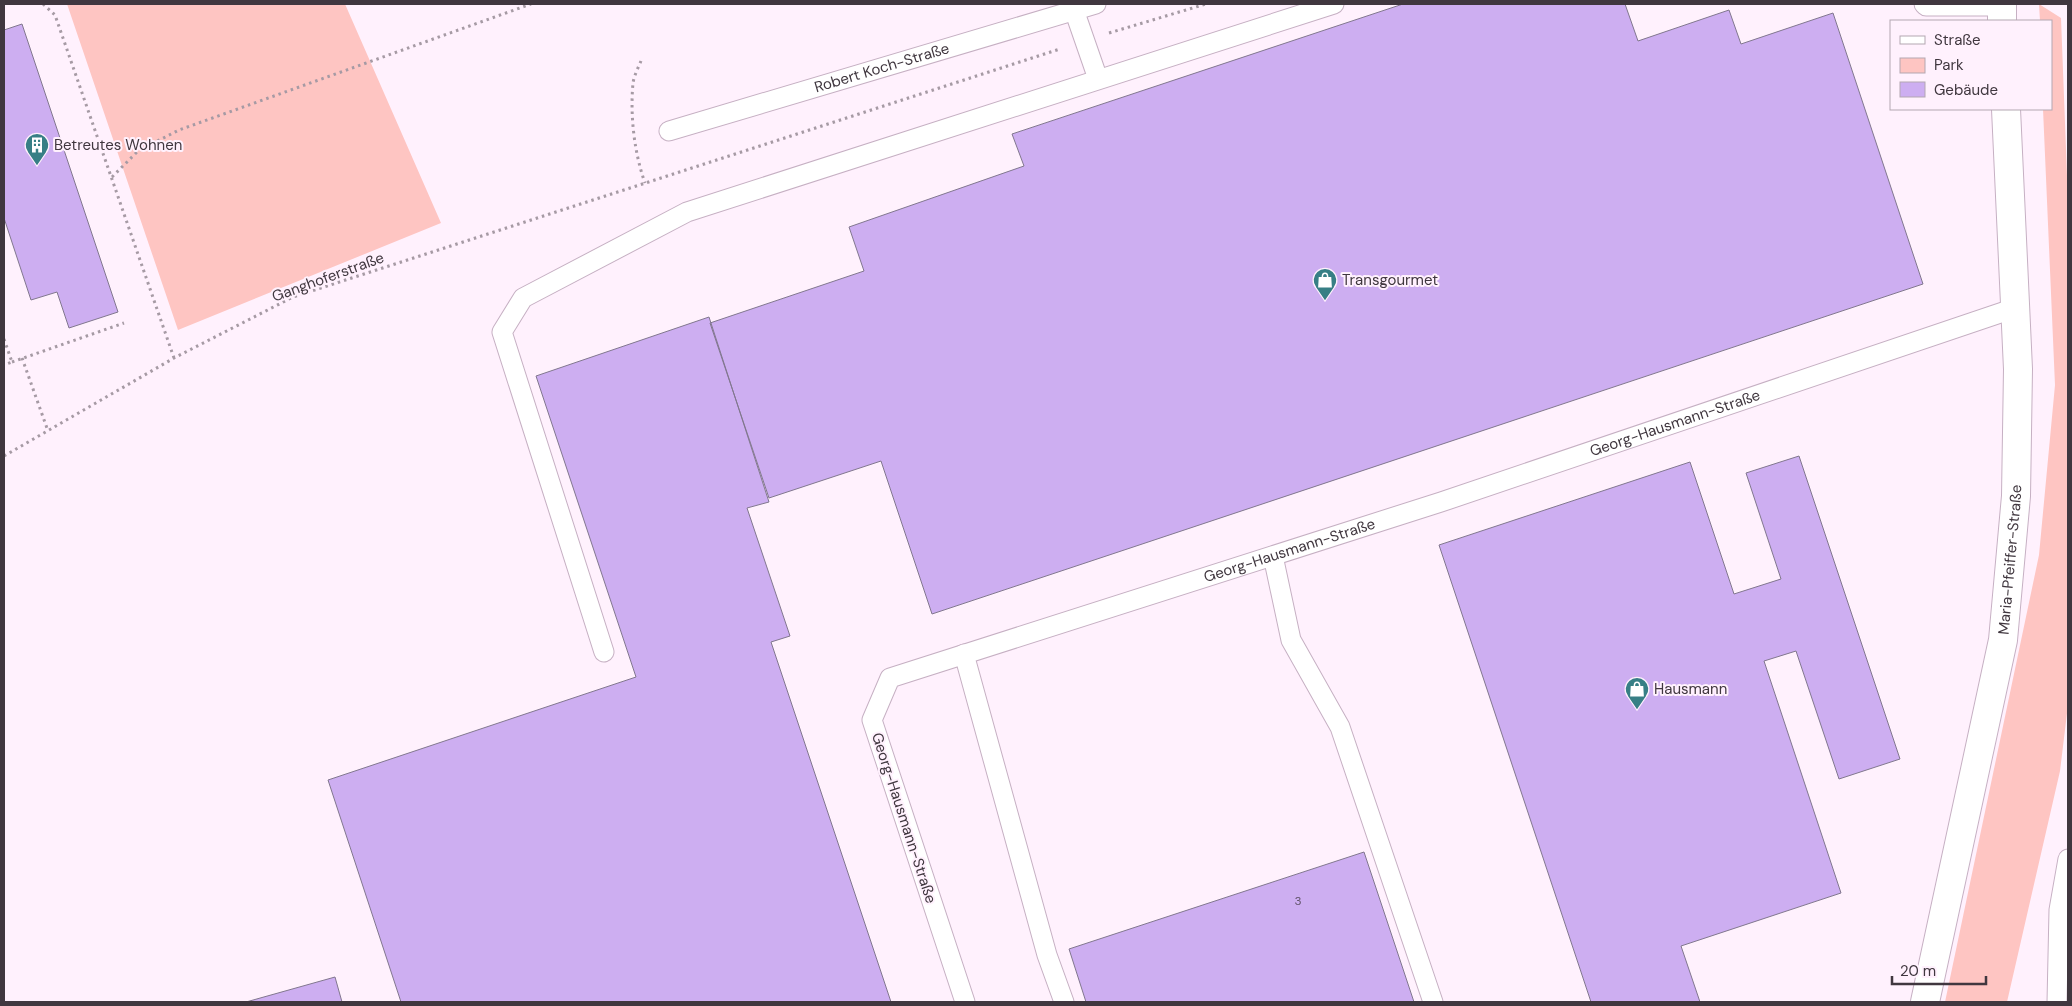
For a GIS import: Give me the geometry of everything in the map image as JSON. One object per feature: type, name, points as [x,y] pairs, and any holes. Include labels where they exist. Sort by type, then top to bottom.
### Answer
[{"type":"main road","name":"Maria-Pfeiffer-Straße","points":[[1926,1002],[2003,640],[2016,496],[2018,368],[2006,110]]},
{"type":"lane","name":"Robert Koch-Straße","points":[[669,131],[1074,7],[1096,4]]},
{"type":"lane","points":[[604,652],[502,332],[523,298],[687,212],[1334,4]]},
{"type":"lane","points":[[1924,4],[1926,6],[2002,10]]},
{"type":"lane","points":[[1074,7],[1098,79]]},
{"type":"lane","name":"Georg-Hausmann-Straße","points":[[965,1002],[872,720],[890,678],[1470,492],[2014,308]]},
{"type":"lane","points":[[1273,556],[1291,640],[1340,727],[1434,1002]]},
{"type":"lane","points":[[964,654],[1047,955],[1064,1002]]},
{"type":"lane","points":[[2057,1002],[2059,910],[2068,859]]},
{"type":"path","points":[[43,4],[55,15],[174,358]]},
{"type":"path","points":[[112,177],[138,151],[179,130],[531,4]]},
{"type":"path","name":"Ganghoferstraße","points":[[4,456],[174,358],[293,298],[1085,41],[1206,4]]},
{"type":"path","points":[[641,61],[633,82],[634,126],[638,163],[645,183]]},
{"type":"path","points":[[4,365],[124,323]]},
{"type":"path","points":[[4,339],[12,362]]},
{"type":"path","points":[[22,358],[48,431]]},
{"type":"green space","points":[[67,4],[345,4],[441,223],[178,330]]},
{"type":"green space","points":[[2039,4],[2061,18],[2068,202],[2068,705],[2060,771],[2007,1002],[1945,1002],[2039,555],[2055,385],[2043,110],[2052,110],[2052,20],[2040,20]]},
{"type":"building","name":"Transgourmet","points":[[1403,4],[1625,4],[1638,41],[1729,10],[1741,44],[1833,13],[1923,284],[932,614],[881,461],[769,498],[710,323],[864,271],[849,227],[1024,166],[1012,134]]},
{"type":"building","name":"Betreutes Wohnen","points":[[22,24],[118,312],[69,328],[57,292],[31,300],[4,218],[4,30]]},
{"type":"building","points":[[709,317],[769,502],[747,508],[790,636],[771,642],[891,1002],[401,1002],[328,780],[636,677],[536,376]]},
{"type":"building","name":"Hausmann","points":[[1799,456],[1900,759],[1839,779],[1796,651],[1764,661],[1841,893],[1681,946],[1700,1002],[1591,1002],[1439,545],[1690,462],[1734,594],[1781,579],[1746,473]]},
{"type":"building","points":[[1364,852],[1414,1002],[1086,1002],[1069,949]]},
{"type":"building","points":[[335,977],[342,1002],[246,1002]]},
{"type":"place","name":"Betreutes Wohnen","points":[[37,166]]},
{"type":"place","name":"Transgourmet","points":[[1325,301]]},
{"type":"place","name":"Hausmann","points":[[1637,710]]}]
